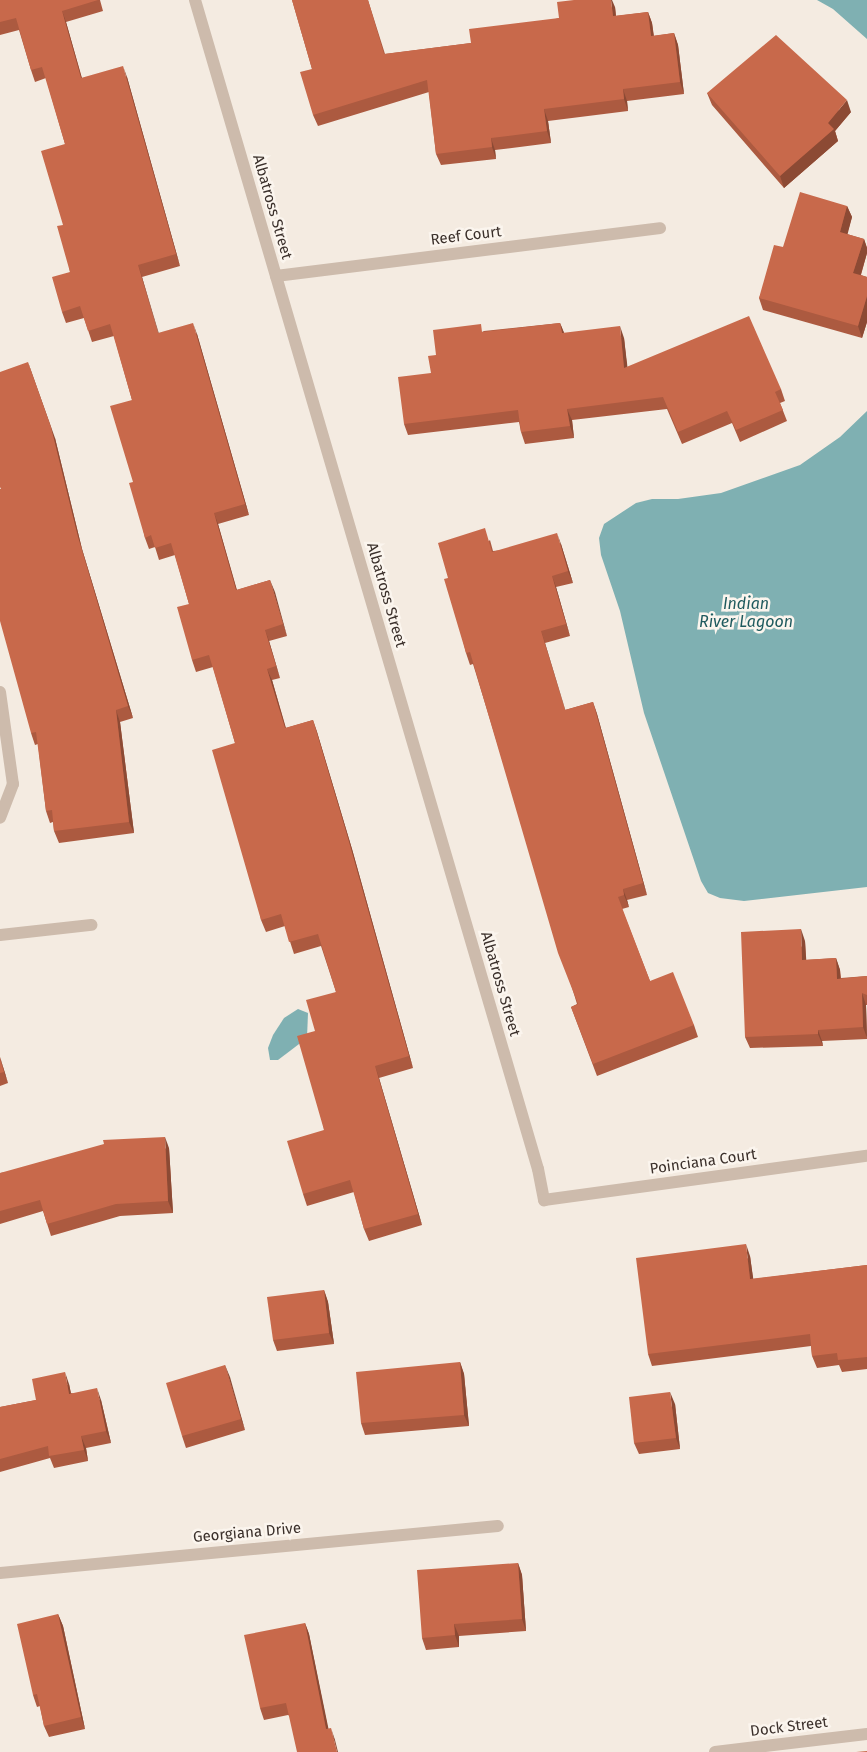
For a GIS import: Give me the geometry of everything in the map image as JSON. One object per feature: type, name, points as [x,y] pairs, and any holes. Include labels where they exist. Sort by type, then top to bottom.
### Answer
[{"type":"street","name":"Albatross Street","points":[[195,0],[532,1150],[544,1200]]},
{"type":"street","name":"Reef Court","points":[[276,276],[660,228]]},
{"type":"street","points":[[0,692],[13,784],[0,818]]},
{"type":"street","points":[[0,935],[91,924]]},
{"type":"street","name":"Poinciana Court","points":[[544,1200],[867,1156]]},
{"type":"street","name":"Georgiana Drive","points":[[0,1573],[498,1526]]},
{"type":"street","name":"Dock Street","points":[[715,1752],[867,1734]]},
{"type":"water","points":[[817,0],[867,0],[867,39],[833,9]]},
{"type":"water","name":"Indian River Lagoon","points":[[867,411],[867,887],[744,901],[720,898],[708,893],[701,881],[644,713],[620,611],[601,555],[599,538],[604,524],[636,503],[652,499],[678,499],[721,493],[800,465],[840,437]]},
{"type":"water","points":[[298,1009],[308,1013],[307,1038],[278,1060],[270,1060],[268,1048],[273,1035],[284,1018]]},
{"type":"building","points":[[0,0],[98,0],[62,11],[81,78],[123,66],[176,254],[138,265],[158,333],[193,323],[245,504],[214,513],[236,590],[270,580],[283,624],[265,630],[276,666],[267,669],[285,728],[313,720],[348,838],[409,1056],[375,1066],[418,1214],[364,1229],[350,1180],[303,1194],[287,1141],[324,1130],[297,1036],[315,1031],[306,1000],[336,992],[318,934],[289,942],[281,914],[261,920],[212,750],[235,743],[209,655],[192,660],[177,607],[189,604],[171,543],[155,548],[151,535],[145,538],[129,483],[133,482],[110,406],[132,400],[110,324],[88,331],[80,306],[62,312],[52,277],[70,272],[57,226],[63,225],[41,151],[65,144],[42,67],[31,70],[16,18],[0,22]]},
{"type":"building","points":[[292,0],[368,0],[384,54],[471,43],[469,29],[559,18],[557,2],[611,0],[613,16],[648,12],[651,36],[674,33],[680,82],[623,89],[624,99],[544,109],[547,131],[491,138],[492,147],[436,154],[427,80],[313,115],[300,72],[312,69]]},
{"type":"building","points":[[776,35],[847,100],[828,123],[834,129],[780,176],[707,93]]},
{"type":"building","points":[[800,192],[847,206],[840,232],[864,239],[853,273],[867,277],[867,296],[858,326],[759,298],[774,245],[783,247]]},
{"type":"building","points":[[749,316],[781,389],[775,392],[783,410],[736,430],[727,411],[678,432],[663,397],[567,409],[570,426],[521,432],[518,410],[404,424],[398,377],[431,373],[428,356],[436,355],[433,330],[481,324],[482,332],[560,323],[562,333],[620,326],[624,368]]},
{"type":"building","points":[[28,362],[51,427],[78,537],[128,706],[116,710],[129,822],[54,831],[52,810],[46,811],[36,732],[31,733],[0,621],[0,372]]},
{"type":"building","points":[[485,528],[492,552],[557,533],[568,571],[552,576],[566,624],[541,631],[565,710],[593,702],[643,883],[623,889],[624,895],[618,897],[650,981],[673,972],[694,1025],[593,1064],[571,1007],[578,1004],[558,953],[470,652],[466,653],[444,579],[448,578],[438,543]]},
{"type":"building","points":[[801,929],[802,960],[836,958],[837,979],[867,976],[867,995],[862,993],[863,1027],[818,1030],[818,1034],[745,1037],[741,932]]},
{"type":"building","points":[[0,1059],[4,1072],[0,1073]]},
{"type":"building","points":[[165,1137],[168,1201],[116,1204],[47,1224],[40,1200],[0,1211],[0,1173],[104,1144],[103,1140]]},
{"type":"building","points":[[746,1244],[750,1279],[867,1265],[867,1357],[838,1360],[837,1353],[812,1356],[810,1334],[648,1354],[636,1258]]},
{"type":"building","points":[[324,1290],[329,1333],[273,1340],[267,1297]]},
{"type":"building","points":[[460,1362],[464,1415],[361,1423],[356,1372]]},
{"type":"building","points":[[225,1365],[241,1419],[182,1436],[166,1383]]},
{"type":"building","points":[[65,1372],[69,1394],[97,1388],[106,1431],[81,1436],[84,1450],[49,1456],[48,1446],[0,1459],[0,1407],[36,1400],[32,1379]]},
{"type":"building","points":[[670,1392],[676,1438],[634,1443],[629,1397]]},
{"type":"building","points":[[518,1563],[522,1619],[454,1624],[455,1635],[422,1638],[417,1570]]},
{"type":"building","points":[[58,1614],[81,1717],[44,1726],[37,1694],[33,1695],[17,1624]]},
{"type":"building","points":[[305,1623],[326,1729],[331,1728],[337,1752],[297,1752],[286,1703],[260,1708],[244,1635]]}]
